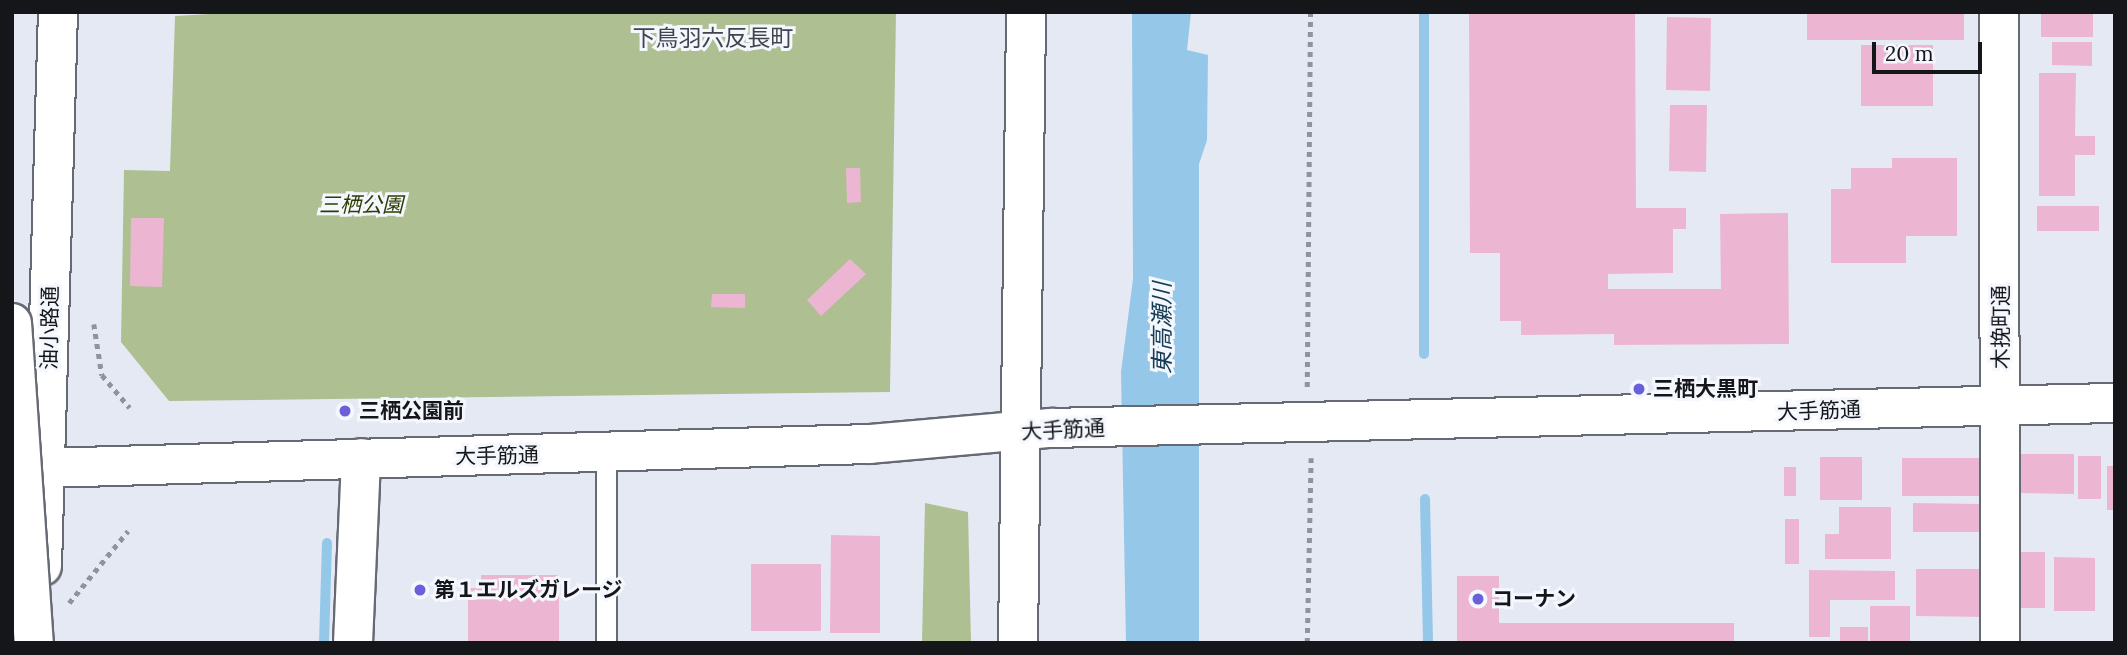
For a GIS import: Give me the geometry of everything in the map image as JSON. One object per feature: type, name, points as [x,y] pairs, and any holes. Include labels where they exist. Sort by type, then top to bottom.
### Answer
[{"type":"main road","name":"油小路通","points":[[39,643],[29,468],[58,12]]},
{"type":"main road","points":[[1018,643],[1037,430],[1026,12]]},
{"type":"main road","name":"木挽町通","points":[[1999,12],[2000,643]]},
{"type":"main road","points":[[12,323],[34,643]]},
{"type":"main road","name":"大手筋通","points":[[29,468],[607,454],[1037,430],[1296,426],[2115,403]]},
{"type":"main road","points":[[354,643],[361,458]]},
{"type":"lane","points":[[606,643],[607,454]]},
{"type":"path","points":[[1307,643],[1296,426],[1310,12]]},
{"type":"path","points":[[94,324],[103,374],[130,408]]},
{"type":"path","points":[[62,612],[128,531]]},
{"type":"green space","name":"三栖公園","points":[[245,12],[896,12],[890,392],[169,401],[121,342],[124,170],[170,171],[175,16]]},
{"type":"green space","points":[[925,503],[968,512],[971,643],[922,643]]},
{"type":"water","name":"東高瀬川","points":[[1132,12],[1191,12],[1187,50],[1208,55],[1207,140],[1199,164],[1199,643],[1126,643],[1121,372],[1133,279]]},
{"type":"building","points":[[1469,12],[1635,12],[1636,208],[1686,208],[1686,229],[1673,229],[1673,273],[1608,274],[1608,289],[1721,289],[1720,214],[1788,213],[1789,344],[1614,345],[1614,334],[1521,335],[1521,321],[1500,321],[1500,253],[1470,253]]},
{"type":"building","points":[[1807,12],[1964,12],[1964,40],[1807,40]]},
{"type":"building","points":[[2041,12],[2093,12],[2093,37],[2041,37]]},
{"type":"building","points":[[1667,17],[1711,18],[1710,91],[1666,90]]},
{"type":"building","points":[[2052,42],[2092,42],[2092,66],[2052,65]]},
{"type":"building","points":[[1861,45],[1933,45],[1933,106],[1861,106]]},
{"type":"building","points":[[2039,73],[2076,73],[2075,136],[2095,136],[2095,155],[2075,155],[2075,196],[2039,196]]},
{"type":"building","points":[[1670,105],[1707,105],[1706,172],[1669,171]]},
{"type":"building","points":[[1892,158],[1957,158],[1957,236],[1906,236],[1906,263],[1831,263],[1831,189],[1851,189],[1851,168],[1892,168]]},
{"type":"building","points":[[846,168],[860,168],[861,202],[847,203]]},
{"type":"building","points":[[2037,206],[2099,206],[2099,231],[2037,231]]},
{"type":"building","points":[[131,218],[164,218],[162,287],[130,286]]},
{"type":"building","points":[[850,259],[866,274],[821,316],[807,300]]},
{"type":"building","points":[[712,294],[745,294],[745,308],[711,307]]},
{"type":"building","points":[[2021,454],[2074,454],[2074,494],[2021,493]]},
{"type":"building","points":[[2078,456],[2101,456],[2101,499],[2078,499]]},
{"type":"building","points":[[1820,457],[1862,457],[1862,500],[1820,500]]},
{"type":"building","points":[[1902,458],[1980,458],[1980,496],[1902,496]]},
{"type":"building","points":[[2107,466],[2115,466],[2115,510],[2107,510]]},
{"type":"building","points":[[1784,467],[1796,467],[1796,496],[1784,496]]},
{"type":"building","points":[[1913,503],[1979,504],[1979,532],[1913,532]]},
{"type":"building","points":[[1839,507],[1891,507],[1891,559],[1825,559],[1825,534],[1839,534]]},
{"type":"building","points":[[1785,519],[1799,519],[1799,564],[1785,564]]},
{"type":"building","points":[[831,535],[880,536],[880,633],[830,633]]},
{"type":"building","points":[[2019,552],[2045,552],[2045,608],[2019,608]]},
{"type":"building","points":[[2054,557],[2095,558],[2095,611],[2054,611]]},
{"type":"building","points":[[751,564],[821,564],[821,631],[751,631]]},
{"type":"building","points":[[1916,569],[1988,569],[1988,617],[1916,616]]},
{"type":"building","points":[[1809,570],[1895,571],[1895,600],[1830,600],[1830,637],[1809,637]]},
{"type":"building","points":[[481,575],[559,575],[559,643],[468,643],[468,588],[481,588]]},
{"type":"building","name":"コーナン","points":[[1457,576],[1499,576],[1499,623],[1734,623],[1734,643],[1457,643]]},
{"type":"building","points":[[1870,606],[1910,606],[1910,643],[1870,643]]},
{"type":"building","points":[[1840,627],[1868,627],[1868,643],[1840,643]]},
{"type":"waterway","points":[[1424,12],[1424,354]]},
{"type":"waterway","points":[[1425,499],[1428,643]]},
{"type":"waterway","points":[[324,643],[327,543]]},
{"type":"place","name":"三栖大黒町","points":[[1639,389]]},
{"type":"place","name":"三栖公園前","points":[[345,411]]},
{"type":"place","name":"第１エルズガレージ","points":[[420,590]]},
{"type":"place","name":"コーナン","points":[[1478,599]]},
{"type":"district","name":"下鳥羽六反長町","points":[[713,38]]}]
